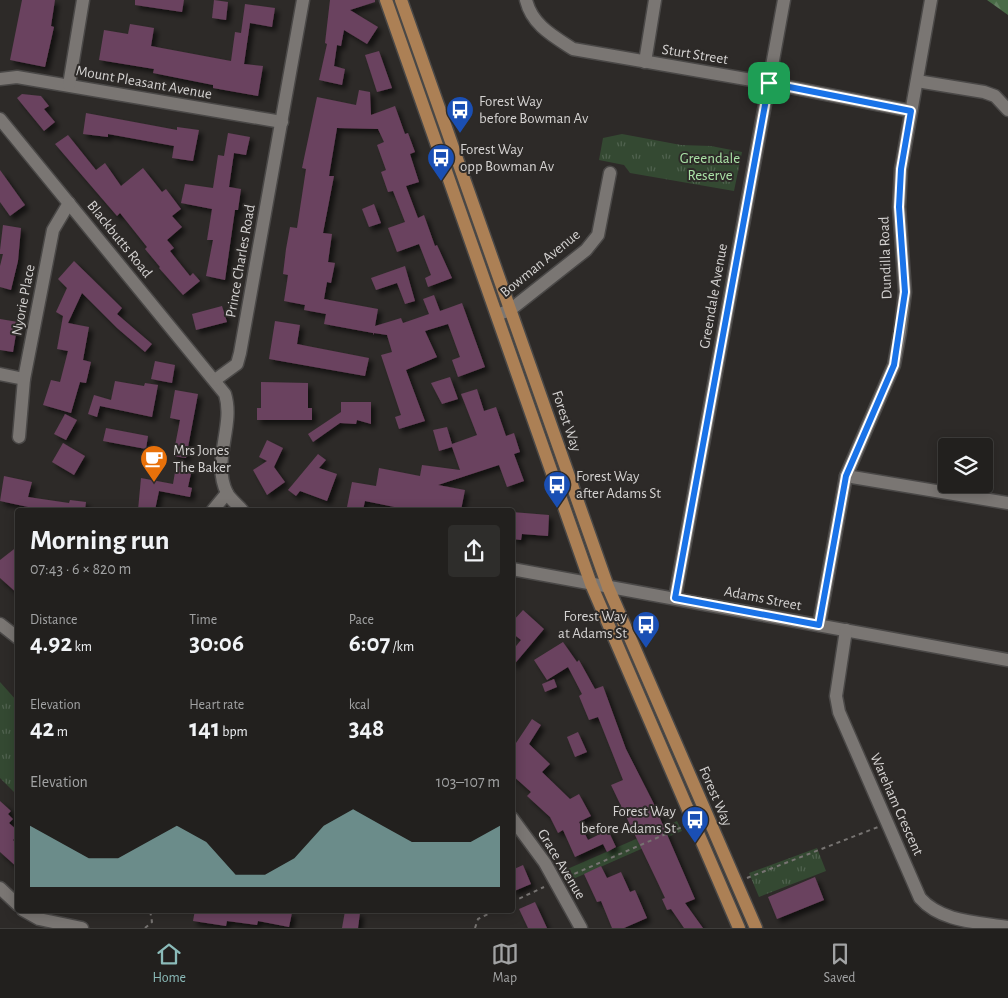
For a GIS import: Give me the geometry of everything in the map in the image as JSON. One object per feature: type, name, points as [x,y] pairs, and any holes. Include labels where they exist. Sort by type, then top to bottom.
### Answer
[{"type":"main road","name":"Forest Way","points":[[386,0],[591,584],[739,928]]},
{"type":"main road","name":"Forest Way","points":[[401,0],[608,587],[756,928]]},
{"type":"street","points":[[69,86],[83,0]]},
{"type":"street","name":"Prince Charles Road","points":[[215,380],[236,364],[240,354],[303,0]]},
{"type":"street","name":"Sturt Street","points":[[526,0],[529,11],[546,32],[573,49],[769,83],[911,111]]},
{"type":"street","points":[[644,62],[655,0]]},
{"type":"street","name":"Greendale Avenue","points":[[675,598],[784,0]]},
{"type":"street","name":"Dundilla Road","points":[[819,625],[846,476],[894,365],[905,292],[899,207],[901,169],[931,0]]},
{"type":"street","name":"Mount Pleasant Avenue","points":[[0,79],[17,77],[282,122]]},
{"type":"street","points":[[916,81],[984,92],[995,96],[1008,110]]},
{"type":"street","name":"Blackbutts Road","points":[[0,119],[215,380]]},
{"type":"street","name":"Bowman Avenue","points":[[496,315],[510,310],[586,250],[598,235],[610,173]]},
{"type":"street","name":"Nyorie Place","points":[[18,437],[24,379],[53,230],[69,203]]},
{"type":"street","points":[[0,374],[24,379]]},
{"type":"street","points":[[215,380],[225,394],[229,406],[222,466],[227,493],[240,508]]},
{"type":"street","points":[[846,476],[1008,503]]},
{"type":"street","points":[[215,508],[227,493]]},
{"type":"street","name":"Adams Street","points":[[515,570],[1008,660]]},
{"type":"street","points":[[0,624],[15,636]]},
{"type":"street","name":"Wareham Crescent","points":[[846,630],[836,696],[839,712],[920,898],[929,908],[943,916],[1008,928]]},
{"type":"street","name":"Grace Avenue","points":[[515,822],[545,863],[581,928]]},
{"type":"street","points":[[1,891],[15,903]]},
{"type":"street","points":[[28,913],[39,920],[82,928]]},
{"type":"path","points":[[746,879],[887,823]]},
{"type":"path","points":[[515,901],[684,826]]},
{"type":"path","points":[[145,928],[152,922],[150,913]]},
{"type":"path","points":[[475,928],[478,919],[490,913]]},
{"type":"green space","points":[[987,0],[1008,0],[1008,15]]},
{"type":"green space","name":"Greendale Reserve","points":[[622,134],[681,145],[711,146],[742,152],[734,191],[630,173],[624,165],[599,160],[603,138]]},
{"type":"green space","points":[[0,682],[15,699],[15,793],[0,778]]},
{"type":"green space","points":[[677,821],[682,831],[571,880],[565,870]]},
{"type":"green space","points":[[817,848],[826,871],[759,897],[749,873]]},
{"type":"building","points":[[22,0],[55,0],[51,26],[54,27],[45,67],[10,60]]},
{"type":"building","points":[[135,0],[184,0],[182,12],[135,5]]},
{"type":"building","points":[[214,0],[228,2],[226,20],[212,18]]},
{"type":"building","points":[[330,0],[375,0],[375,2],[350,10],[378,27],[367,44],[344,30],[341,46],[337,45],[334,66],[345,69],[342,85],[319,80],[327,44],[325,43]]},
{"type":"building","points":[[245,4],[275,8],[272,27],[250,23],[244,64],[263,66],[258,96],[213,88],[213,85],[153,73],[154,69],[99,60],[104,30],[128,34],[130,24],[154,28],[151,46],[231,61],[235,32],[241,33]]},
{"type":"building","points":[[379,51],[392,88],[377,92],[365,55]]},
{"type":"building","points":[[359,90],[370,92],[371,115],[395,106],[405,134],[408,133],[415,152],[410,154],[419,182],[406,186],[418,218],[424,215],[435,246],[437,245],[452,278],[428,287],[425,278],[431,275],[419,244],[397,252],[388,228],[405,222],[393,191],[388,192],[381,172],[386,170],[377,145],[384,142],[378,129],[337,128],[329,176],[334,176],[323,233],[332,234],[328,262],[335,263],[331,283],[327,282],[324,299],[378,309],[375,326],[401,318],[403,323],[429,314],[423,299],[434,295],[440,311],[462,303],[485,367],[458,377],[452,360],[460,357],[448,324],[425,331],[437,357],[406,370],[425,421],[399,429],[395,417],[401,415],[381,355],[392,352],[387,335],[374,333],[374,335],[373,333],[324,324],[326,314],[304,310],[305,305],[284,301],[288,275],[283,274],[286,249],[290,227],[297,228],[306,169],[302,168],[317,97],[356,105]]},
{"type":"building","points":[[22,94],[41,96],[49,106],[44,109],[55,122],[44,131],[17,98]]},
{"type":"building","points":[[86,113],[177,130],[177,127],[199,130],[193,161],[172,158],[174,146],[108,134],[108,137],[83,134]]},
{"type":"building","points":[[228,133],[250,137],[246,155],[234,153],[229,187],[241,189],[238,210],[235,210],[225,280],[206,276],[213,240],[207,240],[212,209],[181,203],[185,184],[213,188],[218,155],[224,156]]},
{"type":"building","points":[[68,135],[96,170],[105,163],[121,186],[143,168],[162,192],[166,189],[181,209],[172,216],[182,227],[167,240],[174,248],[170,251],[190,276],[193,273],[200,281],[183,295],[159,268],[145,249],[147,247],[120,213],[117,216],[55,144]]},
{"type":"building","points":[[0,170],[25,205],[10,216],[0,202]]},
{"type":"building","points":[[374,204],[381,223],[369,227],[362,209]]},
{"type":"building","points":[[3,225],[21,228],[18,261],[11,290],[0,287],[0,266],[3,254],[0,254],[0,250]]},
{"type":"building","points":[[74,261],[122,308],[117,314],[152,344],[145,352],[117,328],[82,293],[68,323],[89,327],[83,360],[91,362],[86,383],[80,382],[71,413],[43,405],[51,380],[60,382],[68,351],[57,349],[63,316],[56,312],[67,288],[58,279]]},
{"type":"building","points":[[405,266],[415,301],[405,304],[397,283],[376,290],[371,278]]},
{"type":"building","points":[[222,306],[227,322],[196,330],[192,314]]},
{"type":"building","points":[[0,319],[18,322],[13,352],[0,350]]},
{"type":"building","points":[[275,321],[300,325],[297,344],[369,358],[365,376],[269,359]]},
{"type":"building","points":[[155,361],[175,365],[172,383],[151,379]]},
{"type":"building","points":[[450,377],[458,399],[442,404],[431,383]]},
{"type":"building","points":[[115,381],[144,386],[145,383],[158,385],[152,417],[100,406],[97,417],[88,414],[94,395],[111,400]]},
{"type":"building","points":[[261,382],[308,383],[308,408],[312,408],[312,420],[257,420],[257,408],[261,408]]},
{"type":"building","points":[[477,389],[484,411],[496,407],[506,436],[514,433],[520,452],[514,454],[524,481],[507,487],[499,465],[438,485],[465,490],[461,508],[399,508],[365,501],[363,508],[347,507],[352,482],[376,486],[379,468],[420,476],[422,465],[460,470],[452,447],[439,451],[433,430],[447,427],[452,444],[477,435],[461,394]]},
{"type":"building","points":[[175,390],[198,394],[186,458],[173,456],[180,420],[170,418]]},
{"type":"building","points":[[341,402],[371,402],[371,424],[357,420],[356,424],[340,423],[313,442],[308,434],[341,412]]},
{"type":"building","points":[[65,414],[77,420],[66,440],[54,434]]},
{"type":"building","points":[[106,428],[148,436],[146,449],[103,441]]},
{"type":"building","points":[[267,440],[283,448],[274,467],[285,482],[267,495],[253,470],[267,461],[259,457]]},
{"type":"building","points":[[63,443],[85,456],[74,475],[52,462]]},
{"type":"building","points":[[318,454],[326,460],[319,468],[337,474],[327,501],[300,491],[296,496],[288,490]]},
{"type":"building","points":[[176,466],[192,469],[188,487],[192,488],[190,497],[159,491],[155,508],[138,508],[141,478],[173,484]]},
{"type":"building","points":[[4,476],[32,482],[28,497],[69,503],[70,500],[86,502],[85,508],[28,508],[0,501]]},
{"type":"building","points":[[515,512],[549,515],[548,536],[522,534],[521,540],[515,539]]},
{"type":"building","points":[[15,548],[15,591],[0,578],[0,560]]},
{"type":"building","points":[[523,610],[544,629],[515,663],[515,647],[521,640],[515,635],[515,619]]},
{"type":"building","points":[[563,642],[577,662],[579,660],[595,689],[603,686],[626,749],[653,802],[695,899],[685,903],[703,928],[684,928],[671,909],[667,910],[662,899],[665,898],[611,785],[623,780],[598,717],[589,720],[579,696],[582,694],[568,667],[547,680],[534,660]]},
{"type":"building","points":[[554,679],[557,687],[545,692],[542,684]]},
{"type":"building","points":[[532,719],[541,725],[529,744],[550,764],[542,772],[570,799],[579,794],[591,816],[579,822],[588,840],[608,830],[616,847],[607,852],[603,844],[575,857],[563,830],[558,833],[550,817],[527,796],[531,792],[515,778],[515,744]]},
{"type":"building","points":[[578,732],[587,752],[575,757],[567,737]]},
{"type":"building","points":[[0,801],[11,811],[8,814],[13,819],[9,823],[15,828],[15,838],[13,840],[15,842],[15,865],[0,852]]},
{"type":"building","points":[[523,865],[531,884],[515,891],[515,869]]},
{"type":"building","points":[[601,866],[607,878],[621,872],[630,892],[635,890],[647,918],[624,928],[612,928],[601,901],[597,902],[584,874]]},
{"type":"building","points":[[815,877],[824,900],[777,919],[768,897]]},
{"type":"building","points":[[535,902],[547,928],[528,928],[519,909]]},
{"type":"building","points":[[194,913],[292,913],[289,927],[258,921],[257,925],[227,921],[226,926],[193,921]]},
{"type":"building","points":[[345,913],[360,913],[358,928],[342,928]]},
{"type":"place","name":"Forest Way before Bowman Av","points":[[460,134]]},
{"type":"place","name":"Forest Way opp Bowman Av","points":[[441,182]]},
{"type":"place","name":"Mrs Jones The Baker","points":[[154,483]]},
{"type":"place","name":"Forest Way after Adams St","points":[[557,509]]},
{"type":"place","name":"Forest Way at Adams St","points":[[646,649]]},
{"type":"place","name":"Forest Way before Adams St","points":[[695,844]]},
{"type":"route","points":[[769,83],[830,97],[911,111],[901,169],[899,207],[905,292],[900,332],[894,365],[846,476],[819,625],[675,598],[769,83]]}]
